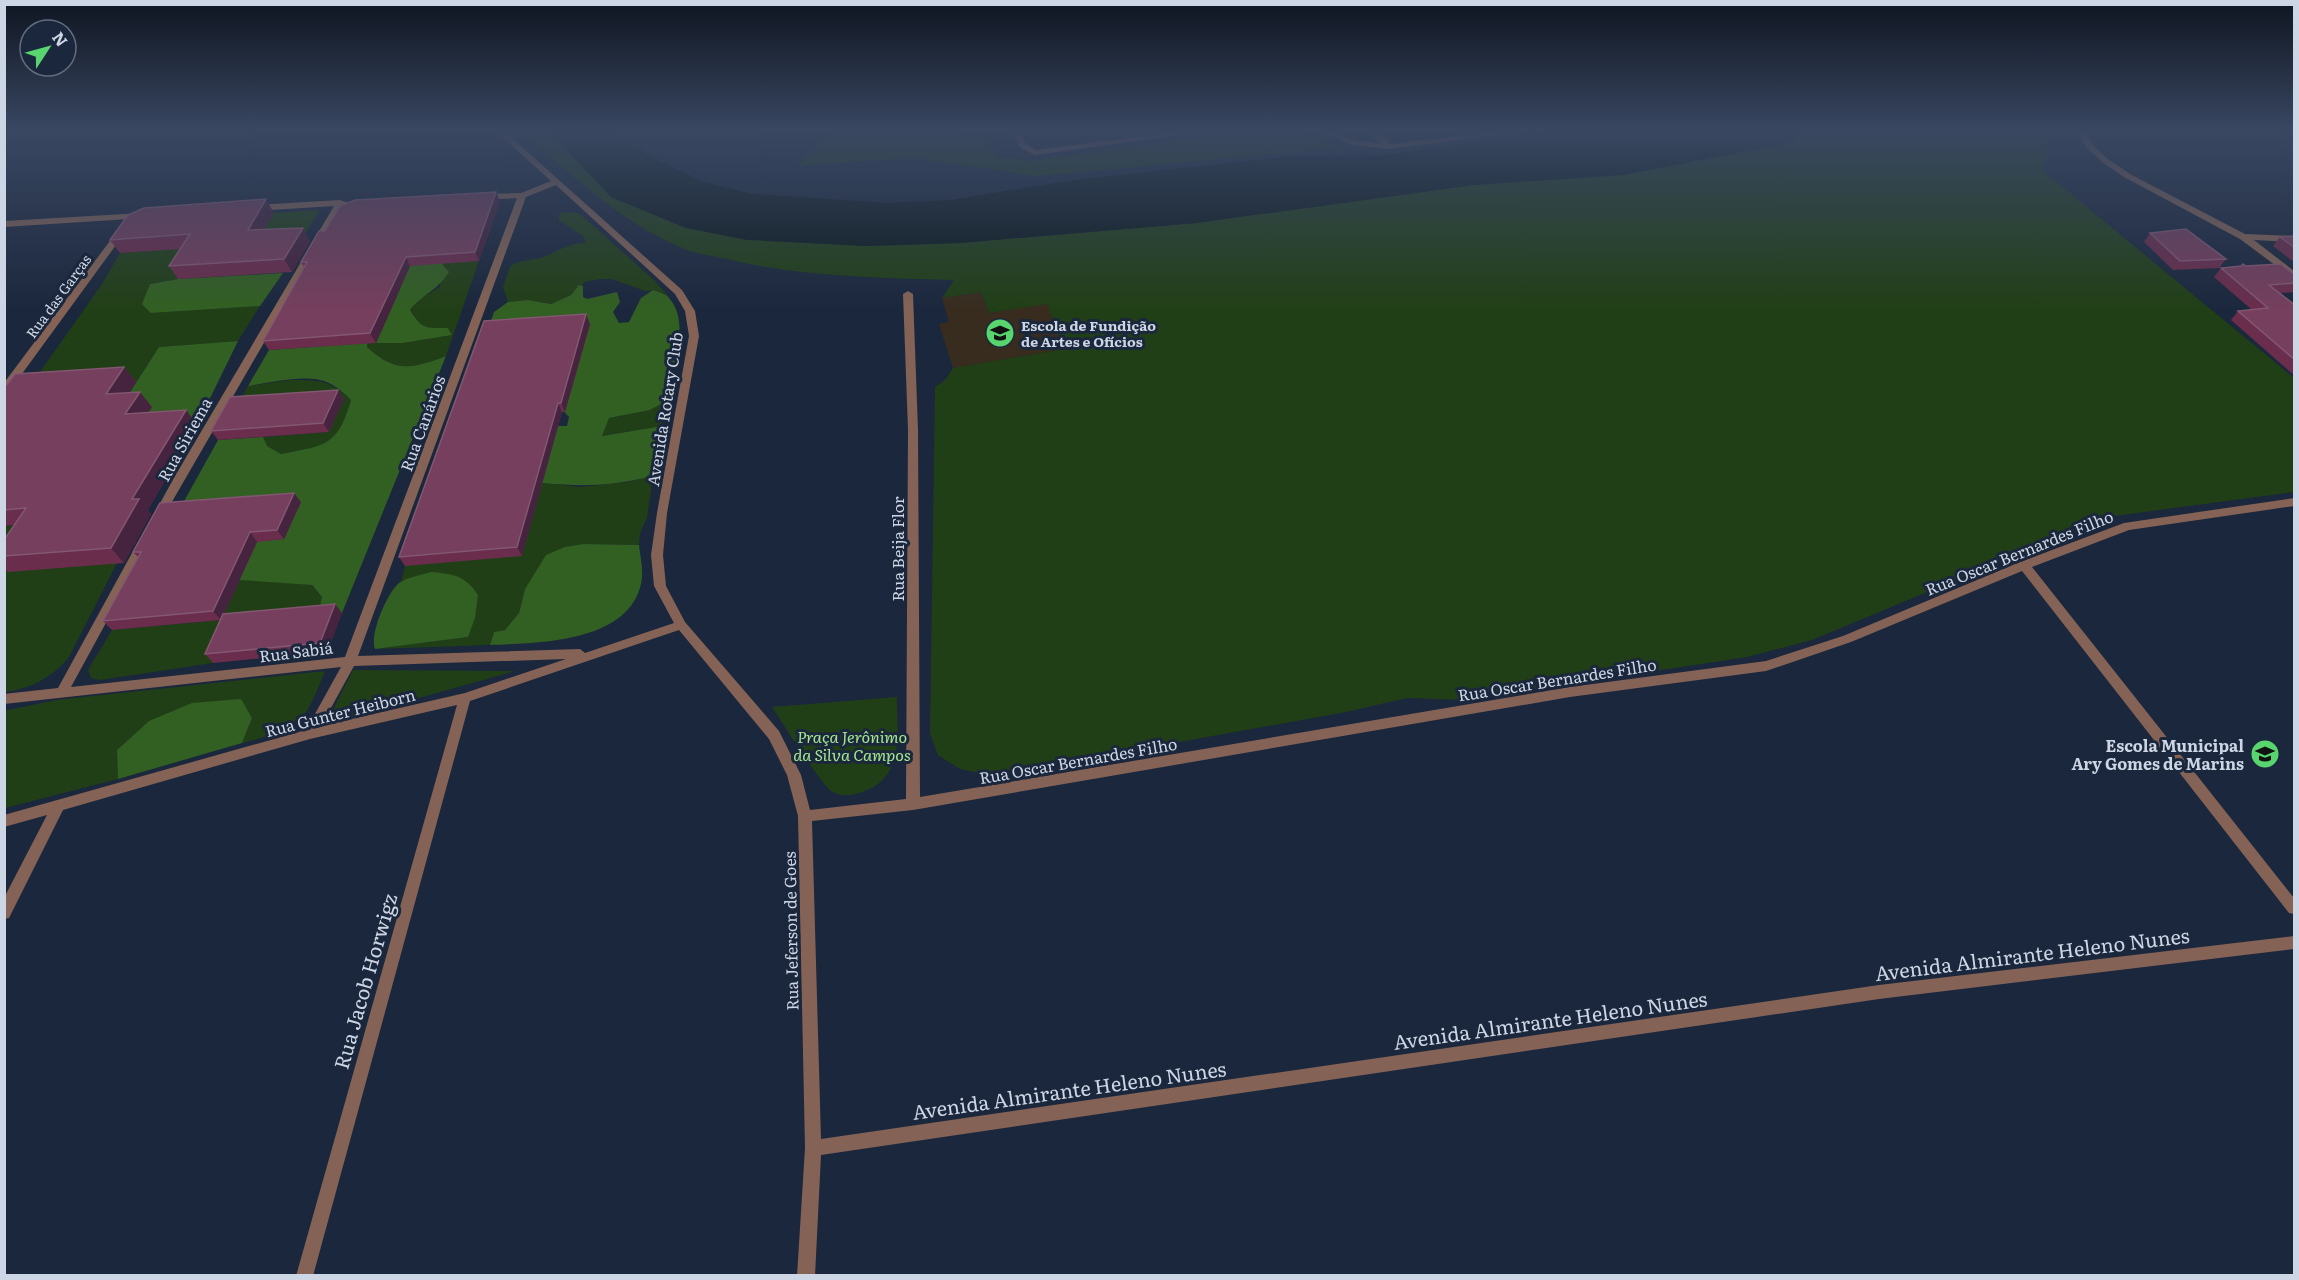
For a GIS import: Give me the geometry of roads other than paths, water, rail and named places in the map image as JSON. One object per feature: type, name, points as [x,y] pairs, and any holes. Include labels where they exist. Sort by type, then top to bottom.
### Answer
[{"type":"street","points":[[476,197],[522,195],[533,191]]},
{"type":"street","name":"Avenida Rotary Club","points":[[567,191],[679,292],[690,311],[694,336],[662,513],[657,555],[660,586],[681,625]]},
{"type":"street","points":[[2155,191],[2244,237],[2295,275]]},
{"type":"street","name":"Rua Canários","points":[[310,735],[350,662],[522,195]]},
{"type":"street","name":"Rua Siriema","points":[[153,526],[210,421],[345,203],[248,209]]},
{"type":"street","points":[[4,224],[155,215]]},
{"type":"street","name":"Rua das Garças","points":[[4,391],[132,216]]},
{"type":"street","points":[[2244,237],[2295,239]]},
{"type":"street","name":"Rua Beija Flor","points":[[908,294],[913,430],[913,804]]},
{"type":"street","name":"Rua Oscar Bernardes Filho","points":[[805,816],[913,804],[1570,692],[1766,666],[1847,639],[2128,526],[2295,502]]},
{"type":"street","points":[[62,694],[147,537]]},
{"type":"street","points":[[2024,566],[2295,908]]},
{"type":"street","name":"Rua Gunter Heiborn","points":[[4,821],[57,808],[310,735],[465,698],[681,625]]},
{"type":"street","name":"Rua Jeferson de Goes","points":[[681,625],[774,735],[794,775],[805,816],[813,1148],[806,1275]]},
{"type":"street","name":"Rua Sabiá","points":[[4,699],[350,662],[592,654]]},
{"type":"street","name":"Rua Jacob Horwigz","points":[[304,1275],[465,698]]},
{"type":"street","points":[[4,912],[57,808]]},
{"type":"street","name":"Avenida Almirante Heleno Nunes","points":[[813,1148],[1879,992],[2295,943]]},
{"type":"place","name":"Escola de Fundição de Artes e Ofícios","points":[[1000,333]]},
{"type":"place","name":"Escola Municipal Ary Gomes de Marins","points":[[2265,754]]},
{"type":"park label","name":"Praça Jerônimo da Silva Campos","points":[[852,745]]}]
